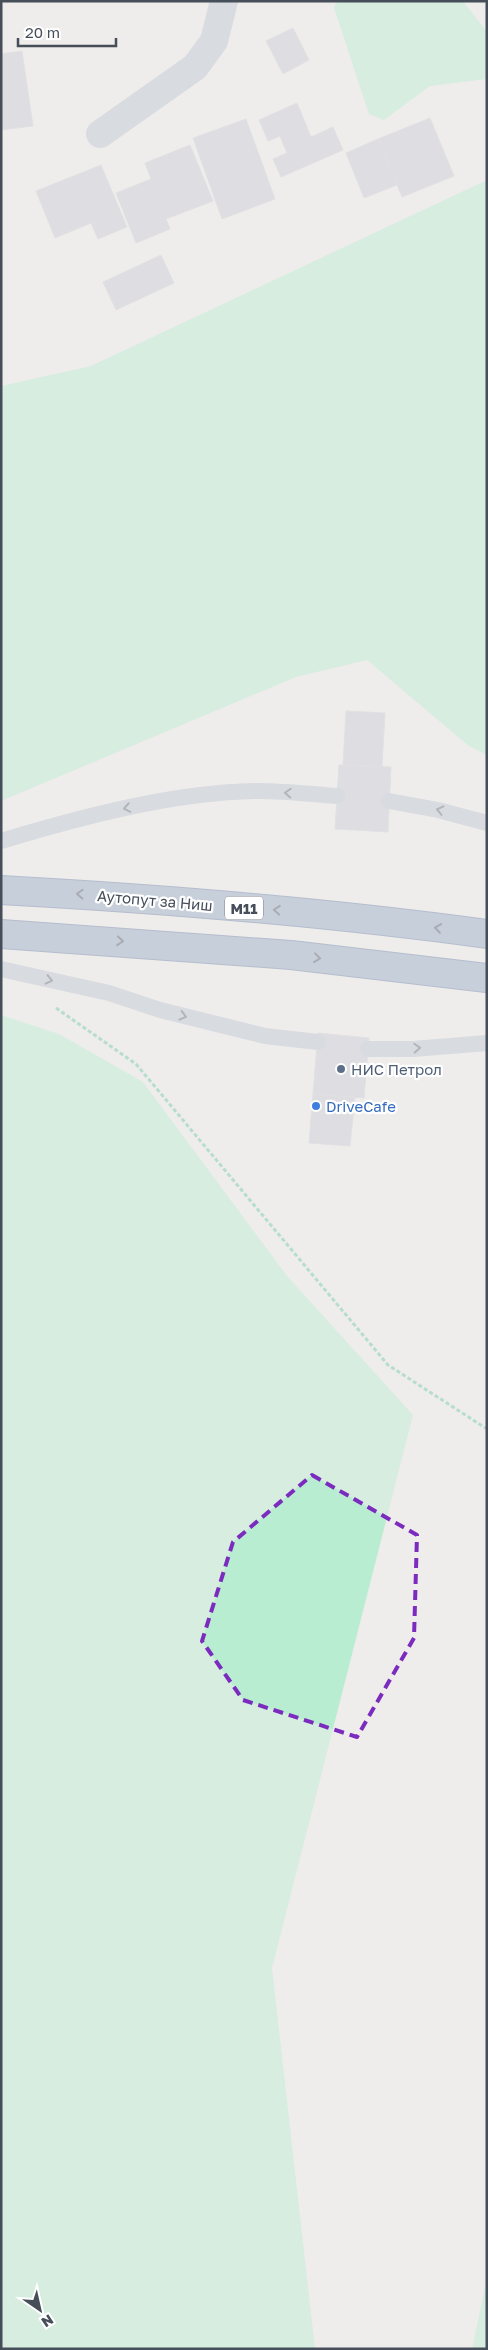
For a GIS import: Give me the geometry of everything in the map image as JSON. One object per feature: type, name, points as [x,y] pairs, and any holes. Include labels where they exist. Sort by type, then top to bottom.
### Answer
[{"type":"highway","name":"Аутопут за Ниш","points":[[1,890],[92,895],[368,918],[487,934]]},
{"type":"highway","points":[[1,934],[291,955],[487,978]]},
{"type":"street","points":[[100,134],[195,67],[214,41],[224,1]]},
{"type":"lane","points":[[1,841],[121,809],[189,797],[258,791],[337,796]]},
{"type":"lane","points":[[389,801],[438,810],[487,823]]},
{"type":"lane","points":[[1,969],[109,993],[160,1010],[257,1034],[318,1042]]},
{"type":"lane","points":[[368,1049],[413,1049],[487,1043]]},
{"type":"path","points":[[55,1007],[136,1064],[388,1364],[487,1429]]},
{"type":"highlighted area","points":[[312,1475],[417,1535],[414,1638],[357,1737],[243,1700],[202,1641],[233,1542]]},
{"type":"green space","points":[[337,1],[463,1],[487,32],[487,79],[430,86],[384,120],[369,114],[334,8]]},
{"type":"green space","points":[[487,180],[487,755],[469,746],[367,660],[296,677],[1,801],[1,386],[91,366]]},
{"type":"green space","points":[[1,1015],[59,1034],[143,1082],[287,1276],[413,1415],[272,1968],[315,2349],[1,2349]]},
{"type":"green space","points":[[487,2277],[487,2349],[472,2349]]},
{"type":"building","points":[[293,28],[309,60],[283,74],[266,41]]},
{"type":"building","points":[[22,51],[33,126],[1,130],[1,54]]},
{"type":"building","points":[[297,103],[311,137],[333,127],[343,150],[281,177],[273,159],[287,153],[280,136],[268,141],[259,120]]},
{"type":"building","points":[[430,118],[454,176],[402,197],[378,139]]},
{"type":"building","points":[[246,119],[275,199],[222,219],[193,138]]},
{"type":"building","points":[[378,139],[397,185],[364,198],[346,153]]},
{"type":"building","points":[[190,145],[213,201],[166,219],[170,229],[136,243],[116,193],[151,179],[145,163]]},
{"type":"building","points":[[101,165],[127,227],[98,239],[91,223],[55,238],[36,191]]},
{"type":"building","points":[[161,255],[174,283],[116,310],[103,282]]},
{"type":"building","points":[[346,711],[385,713],[382,767],[343,765]]},
{"type":"building","points":[[339,765],[391,767],[388,832],[335,829]]},
{"type":"building","points":[[318,1033],[369,1038],[364,1098],[313,1094]]},
{"type":"building","points":[[313,1094],[355,1097],[350,1146],[309,1143]]},
{"type":"place","name":"НИС Петрол","points":[[341,1069]]},
{"type":"place","name":"DriveCafe","points":[[316,1106]]}]
